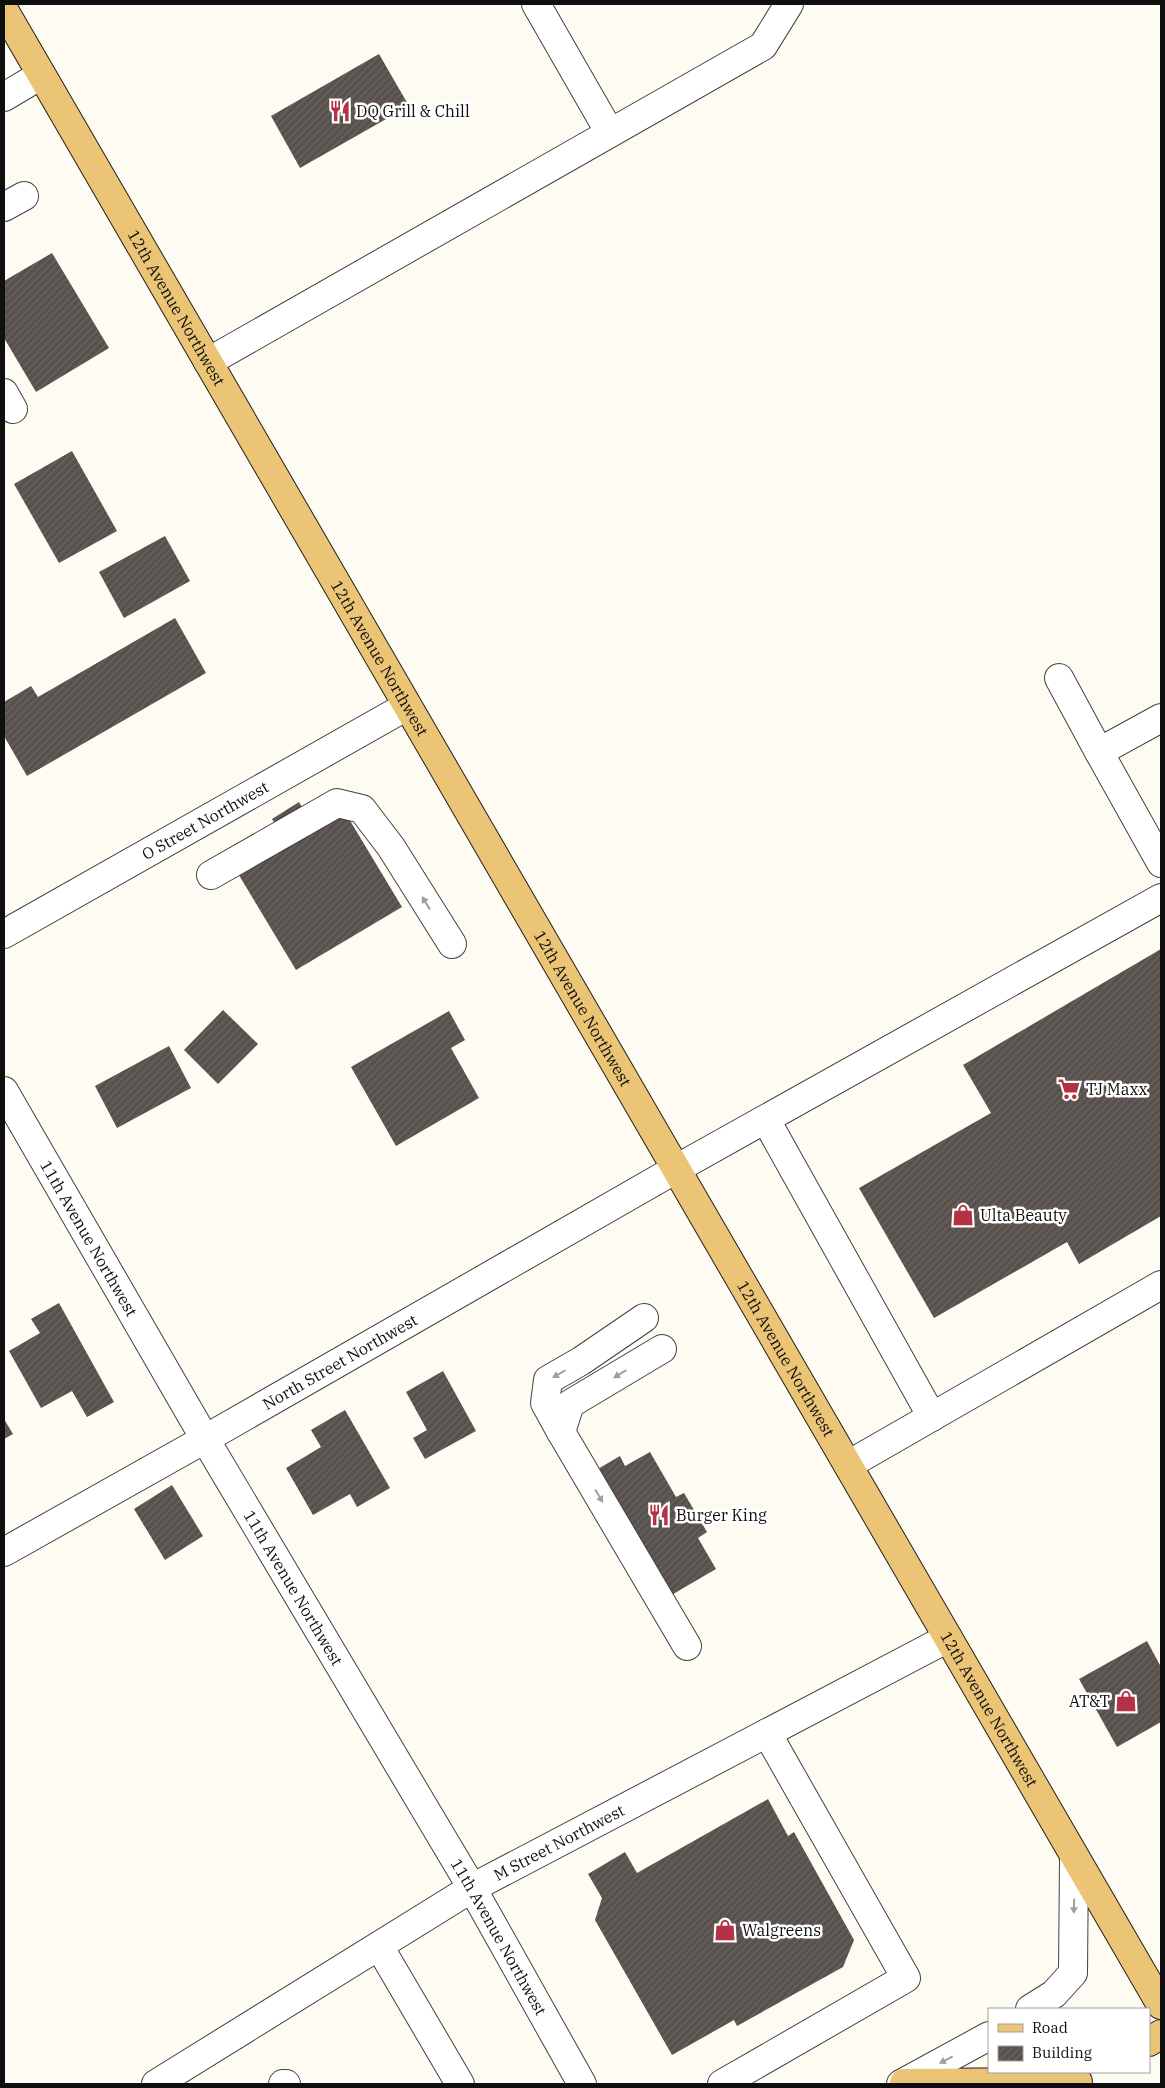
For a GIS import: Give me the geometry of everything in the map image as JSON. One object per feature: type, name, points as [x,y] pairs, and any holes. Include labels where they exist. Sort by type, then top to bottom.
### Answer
[{"type":"main road","name":"12th Avenue Northwest","points":[[4,10],[1161,2005]]},
{"type":"main road","points":[[1150,2041],[1161,2034]]},
{"type":"main road","points":[[903,2084],[1083,2079]]},
{"type":"street","points":[[536,4],[610,133]]},
{"type":"street","points":[[208,362],[763,46],[790,4]]},
{"type":"street","points":[[4,97],[41,75]]},
{"type":"street","points":[[1059,678],[1161,863]]},
{"type":"street","name":"O Street Northwest","points":[[4,934],[407,706]]},
{"type":"street","points":[[1099,752],[1161,718]]},
{"type":"street","points":[[208,869],[337,803],[362,809],[391,848],[452,944]]},
{"type":"street","name":"North Street Northwest","points":[[4,1552],[676,1169],[1161,898]]},
{"type":"street","name":"11th Avenue Northwest","points":[[4,1091],[205,1439],[472,1888],[582,2084]]},
{"type":"street","points":[[766,1120],[932,1417]]},
{"type":"street","points":[[848,1465],[1161,1285]]},
{"type":"street","points":[[644,1318],[581,1361],[548,1380],[545,1403],[687,1646]]},
{"type":"street","points":[[561,1432],[570,1404],[662,1349]]},
{"type":"street","name":"M Street Northwest","points":[[156,2084],[472,1888],[948,1638]]},
{"type":"street","points":[[722,2084],[906,1978],[767,1732]]},
{"type":"street","points":[[1032,2008],[1054,1994],[1073,1973],[1074,1857]]},
{"type":"street","points":[[379,1946],[460,2084]]},
{"type":"street","points":[[903,2084],[988,2037]]},
{"type":"building","name":"DQ Grill & Chill","points":[[379,54],[409,106],[300,168],[271,116]]},
{"type":"building","points":[[52,253],[109,348],[36,392],[4,338],[4,281]]},
{"type":"building","points":[[72,451],[117,531],[59,563],[14,484]]},
{"type":"building","points":[[165,536],[190,581],[124,618],[99,572]]},
{"type":"building","points":[[175,618],[206,673],[27,776],[4,736],[4,702],[31,686],[38,697]]},
{"type":"building","points":[[299,802],[313,827],[343,809],[402,907],[296,970],[237,872],[287,842],[272,819]]},
{"type":"building","name":"TJ Maxx","points":[[1161,949],[1161,1216],[1079,1264],[1067,1242],[934,1318],[859,1188],[991,1113],[963,1065]]},
{"type":"building","points":[[223,1010],[258,1044],[218,1084],[184,1050]]},
{"type":"building","points":[[449,1011],[465,1040],[451,1048],[479,1098],[396,1146],[351,1067]]},
{"type":"building","points":[[169,1046],[191,1088],[117,1128],[95,1086]]},
{"type":"building","points":[[59,1303],[114,1402],[87,1417],[72,1391],[41,1408],[9,1351],[40,1333],[31,1319]]},
{"type":"building","points":[[443,1371],[476,1431],[425,1459],[413,1438],[427,1430],[406,1392]]},
{"type":"building","points":[[345,1410],[390,1488],[357,1507],[350,1494],[313,1515],[286,1468],[321,1447],[311,1430]]},
{"type":"building","points":[[4,1419],[13,1434],[4,1439]]},
{"type":"building","name":"Burger King","points":[[650,1452],[676,1497],[684,1493],[707,1532],[698,1538],[716,1569],[668,1597],[596,1470],[620,1456],[625,1466]]},
{"type":"building","points":[[172,1485],[203,1536],[165,1560],[134,1509]]},
{"type":"building","name":"AT&T","points":[[1147,1641],[1161,1667],[1161,1722],[1117,1747],[1079,1679]]},
{"type":"building","name":"Walgreens","points":[[768,1799],[788,1836],[794,1832],[854,1940],[843,1967],[737,2026],[734,2020],[672,2055],[595,1920],[602,1898],[588,1874],[625,1852],[637,1873]]},
{"type":"place","name":"DQ Grill & Chill","points":[[340,111]]},
{"type":"place","name":"TJ Maxx","points":[[1069,1089]]},
{"type":"place","name":"Ulta Beauty","points":[[963,1215]]},
{"type":"place","name":"Burger King","points":[[659,1515]]},
{"type":"place","name":"AT&T","points":[[1126,1701]]},
{"type":"place","name":"Walgreens","points":[[725,1930]]}]
